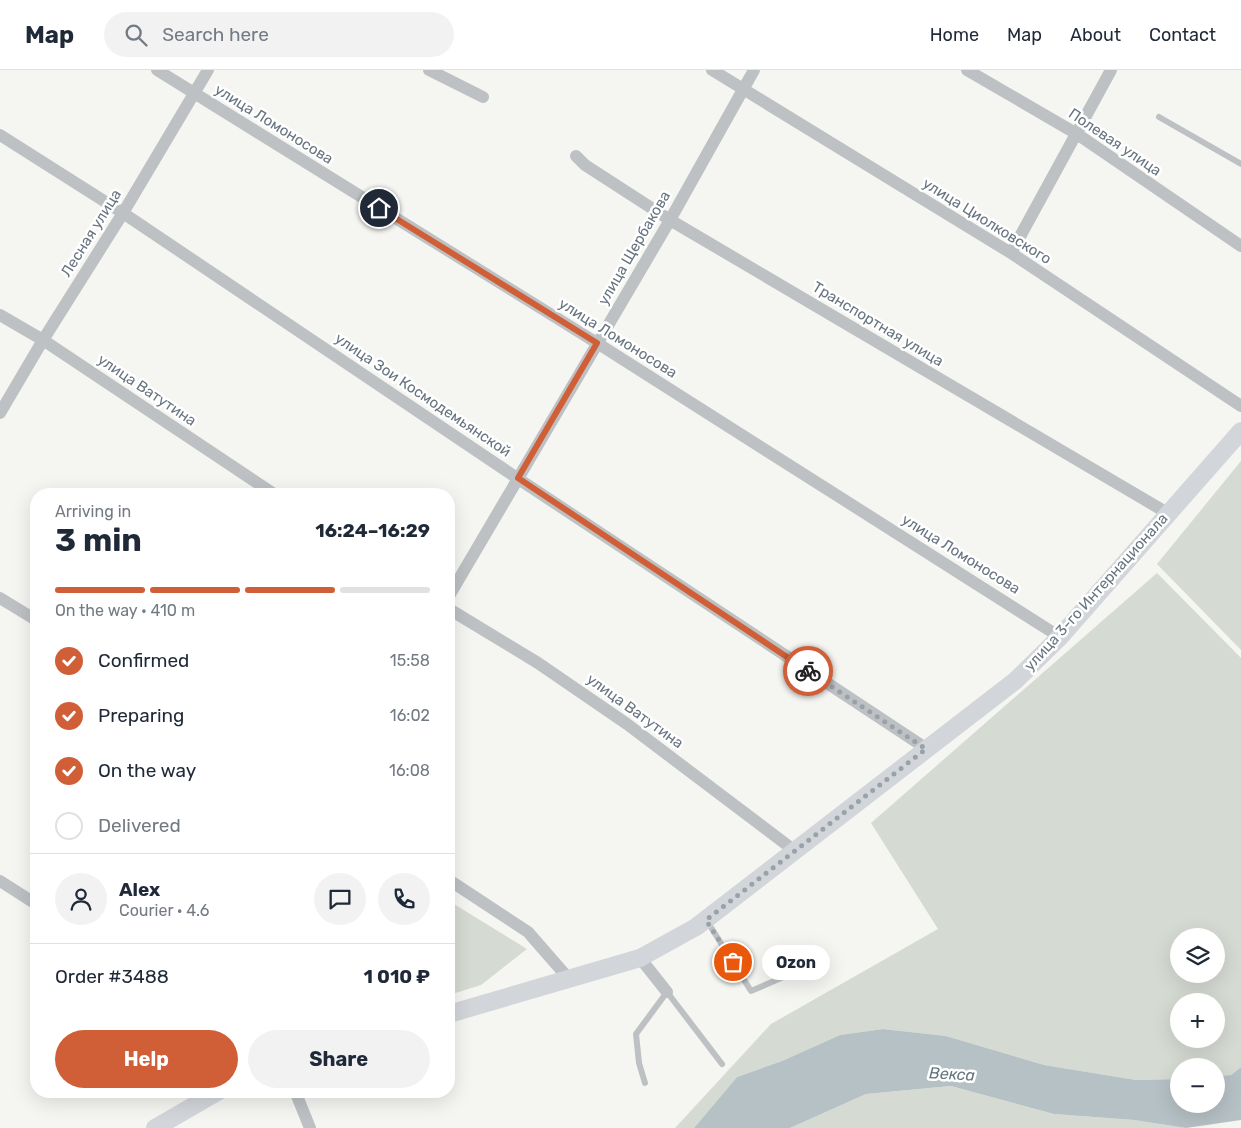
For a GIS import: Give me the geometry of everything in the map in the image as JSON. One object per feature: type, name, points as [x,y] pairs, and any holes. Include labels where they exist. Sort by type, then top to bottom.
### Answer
[{"type":"main road","name":"улица 3-го Интернационала","points":[[455,1012],[640,958],[706,920],[1015,681],[1060,637],[1241,431]]},
{"type":"main road","points":[[155,1128],[207,1098]]},
{"type":"street","name":"улица Ломоносова","points":[[157,70],[597,343],[1060,637]]},
{"type":"street","name":"Лесная улица","points":[[0,413],[208,70]]},
{"type":"street","points":[[429,70],[483,97]]},
{"type":"street","name":"улица Циолковского","points":[[712,70],[1011,253],[1241,406]]},
{"type":"street","name":"улица Щербакова","points":[[455,586],[670,220],[742,88],[754,70]]},
{"type":"street","name":"Полевая улица","points":[[967,70],[1077,134],[1241,246]]},
{"type":"street","points":[[1011,253],[1111,70]]},
{"type":"street","name":"улица Зои Космодемьянской","points":[[0,135],[123,213],[926,749]]},
{"type":"street","name":"Транспортная улица","points":[[576,156],[585,165],[670,220],[1168,514]]},
{"type":"street","name":"улица Ватутина","points":[[0,314],[43,340],[265,488]]},
{"type":"street","points":[[0,598],[30,616]]},
{"type":"street","name":"улица Ватутина","points":[[455,613],[538,663],[627,724],[795,851]]},
{"type":"street","points":[[0,881],[30,900]]},
{"type":"street","points":[[455,884],[528,932],[569,979]]},
{"type":"street","points":[[640,958],[668,992]]},
{"type":"street","points":[[298,1098],[310,1128]]},
{"type":"lane","points":[[1159,117],[1241,164]]},
{"type":"lane","points":[[706,920],[751,991],[810,966]]},
{"type":"lane","points":[[645,1084],[638,1063],[636,1034],[668,992],[722,1064]]},
{"type":"shaded area","points":[[1241,461],[1241,650],[1157,564]]},
{"type":"shaded area","points":[[1157,573],[1241,658],[1241,1067],[1231,1075],[1225,1075],[1225,1058],[1170,1058],[1170,1079],[1136,1080],[1044,1065],[946,1036],[883,1029],[840,1035],[782,1061],[737,1077],[694,1128],[675,1128],[771,1024],[938,929],[871,823]]},
{"type":"shaded area","points":[[455,905],[527,949],[481,985],[455,993]]},
{"type":"shaded area","points":[[951,1086],[1054,1114],[1134,1120],[1186,1128],[790,1128],[866,1094]]},
{"type":"water","name":"Векса","points":[[883,1029],[946,1036],[1044,1065],[1136,1080],[1170,1079],[1170,1113],[1225,1113],[1225,1075],[1231,1075],[1241,1067],[1241,1120],[1186,1128],[1134,1120],[1054,1114],[951,1086],[866,1094],[790,1128],[694,1128],[737,1077],[782,1061],[840,1035]]},
{"type":"way so far","points":[[733,962],[706,920],[926,749],[808,671]]},
{"type":"place","name":"Ozon","points":[[733,962]]},
{"type":"route","points":[[379,208],[597,343],[518,478],[808,671]]}]
